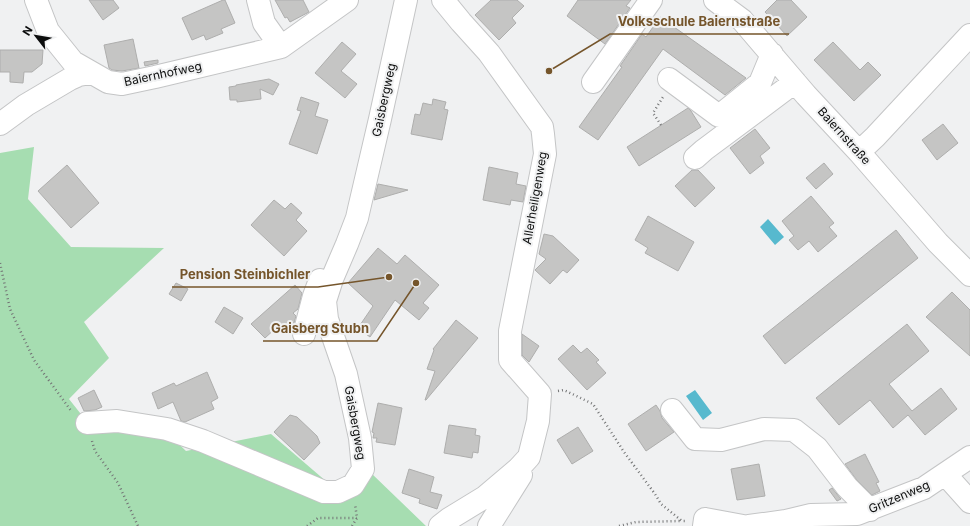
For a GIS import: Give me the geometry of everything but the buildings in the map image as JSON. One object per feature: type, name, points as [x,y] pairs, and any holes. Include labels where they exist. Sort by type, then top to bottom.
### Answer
[{"type":"street","name":"Baiernhofweg","points":[[36,0],[48,31],[73,62],[108,82],[122,84],[281,47],[347,0]]},
{"type":"street","points":[[258,0],[264,23],[281,47]]},
{"type":"street","name":"Gaisbergweg","points":[[86,423],[117,421],[167,429],[210,444],[324,492],[338,492],[353,484],[363,469],[360,438],[346,374],[327,319],[325,301],[359,209],[406,0]]},
{"type":"street","name":"Allerheiligenweg","points":[[443,0],[489,53],[542,127],[545,154],[510,331],[510,360],[540,394]]},
{"type":"street","points":[[593,82],[651,0]]},
{"type":"street","name":"Baiernstraße","points":[[716,0],[742,20],[938,243],[970,275]]},
{"type":"street","points":[[859,152],[875,137],[970,35]]},
{"type":"street","points":[[671,80],[719,116],[760,83],[772,54]]},
{"type":"street","points":[[0,124],[26,105],[70,79],[79,75],[91,73]]},
{"type":"street","points":[[695,158],[795,82]]},
{"type":"street","points":[[304,334],[314,296],[323,270],[334,252],[341,245],[347,244]]},
{"type":"street","points":[[440,526],[485,497],[518,469],[528,457],[538,421],[540,394]]},
{"type":"street","points":[[672,410],[695,440],[721,440],[764,429],[794,430],[817,448],[847,487],[863,516],[811,515],[749,526]]},
{"type":"street","name":"Gritzenweg","points":[[863,516],[924,488],[970,457]]},
{"type":"street","points":[[489,526],[522,473],[524,462]]},
{"type":"street","points":[[944,474],[970,502]]},
{"type":"street","points":[[704,523],[743,526]]},
{"type":"path","points":[[661,125],[653,113],[671,80]]},
{"type":"path","points":[[0,263],[10,309],[34,360],[77,418],[86,423],[95,451],[118,483],[138,526]]},
{"type":"path","points":[[540,394],[564,390],[593,404],[624,452],[656,494],[661,504],[682,521]]},
{"type":"path","points":[[307,526],[318,518],[357,518]]},
{"type":"path","points":[[619,526],[636,522],[682,521],[704,523]]},
{"type":"green space","points":[[34,147],[28,199],[71,247],[164,248],[84,322],[109,358],[69,399],[84,418],[154,420],[186,451],[271,434],[334,488],[371,473],[426,526],[0,526],[0,153]]},
{"type":"water","points":[[768,219],[784,237],[775,245],[760,227]]},
{"type":"water","points":[[695,390],[712,413],[703,420],[686,396]]},
{"type":"place","name":"Volksschule Baiernstraße","points":[[549,71]]},
{"type":"place","name":"Pension Steinbichler","points":[[389,277]]},
{"type":"place","name":"Gaisberg Stubn","points":[[416,283]]}]
